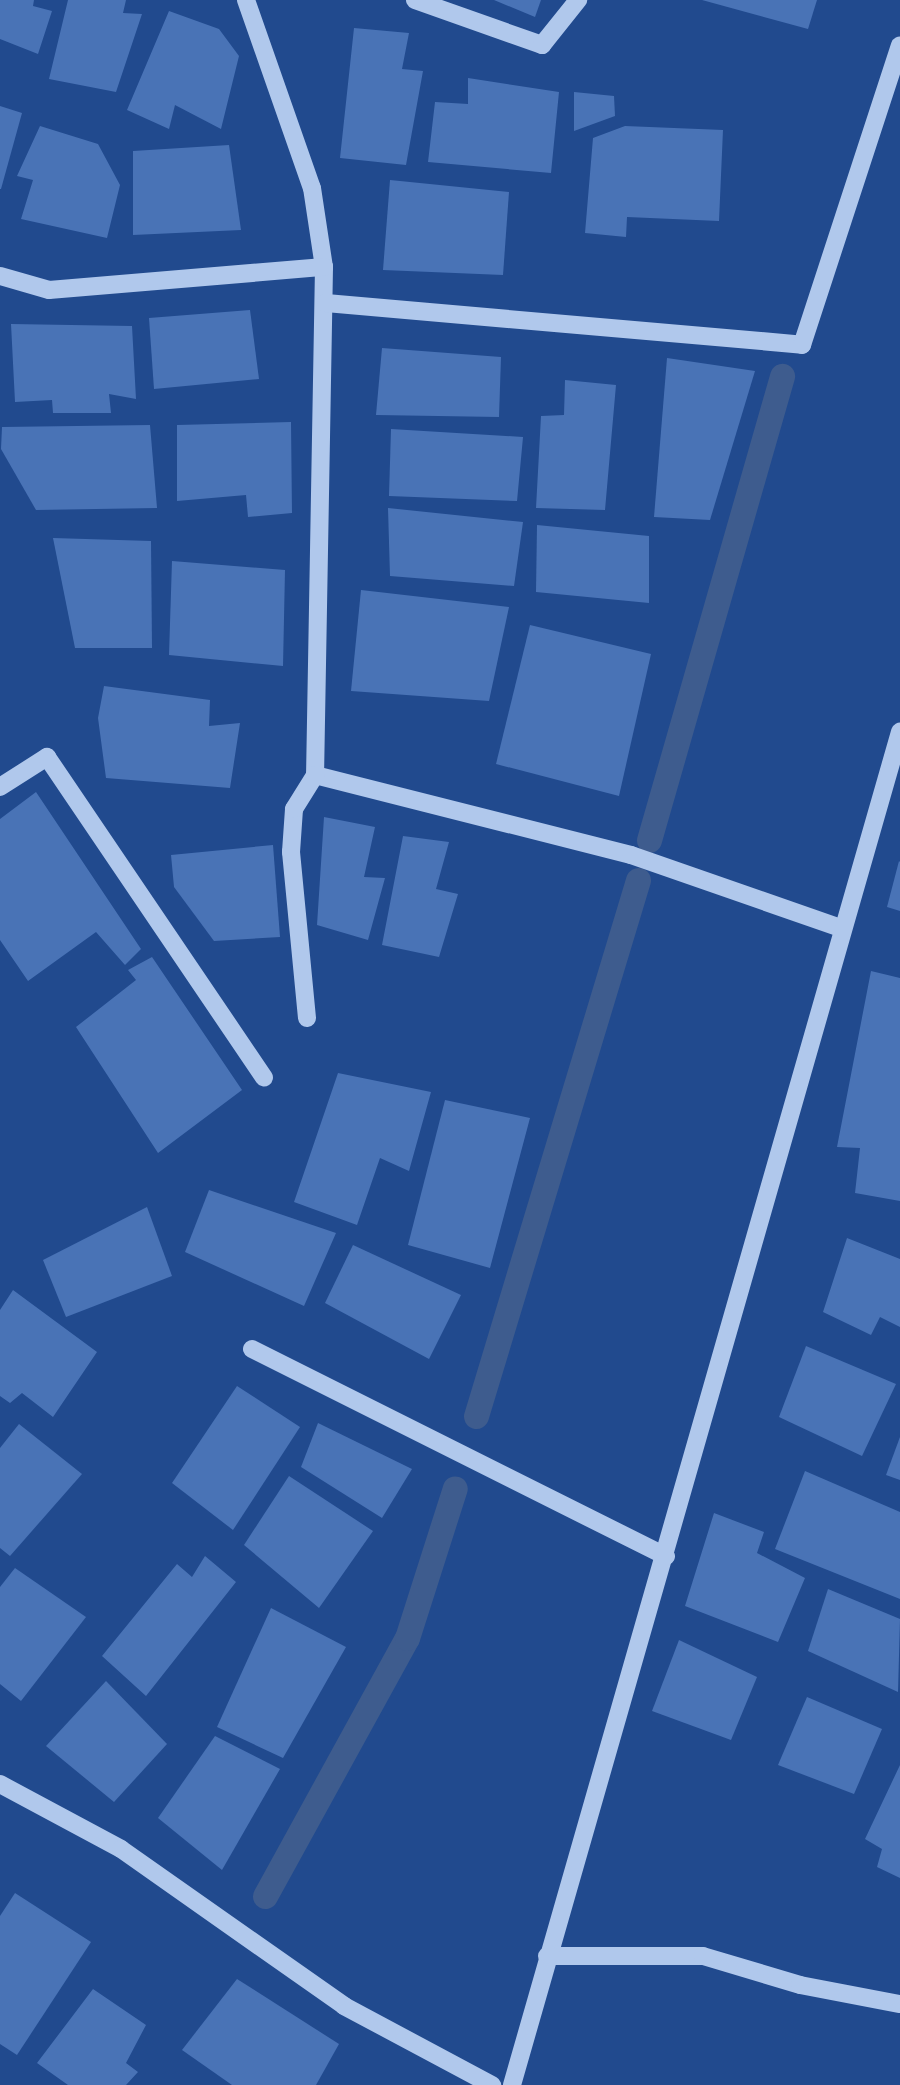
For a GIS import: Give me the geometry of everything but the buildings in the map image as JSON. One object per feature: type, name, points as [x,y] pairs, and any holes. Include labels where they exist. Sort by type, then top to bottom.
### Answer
[{"type":"street","points":[[246,0],[312,188],[324,267],[315,774],[294,810],[291,852],[306,1018]]},
{"type":"street","points":[[415,0],[542,45],[578,0]]},
{"type":"street","points":[[326,303],[802,346],[900,46]]},
{"type":"street","points":[[0,276],[50,290],[324,267]]},
{"type":"street","points":[[512,2085],[900,732]]},
{"type":"street","points":[[0,787],[48,757],[264,1078]]},
{"type":"street","points":[[315,774],[631,855],[841,928]]},
{"type":"street","points":[[252,1349],[666,1556]]},
{"type":"street","points":[[0,1784],[121,1849],[344,2006],[492,2085]]},
{"type":"street","points":[[547,1956],[703,1956],[800,1985],[900,2004]]},
{"type":"waterway","points":[[649,840],[782,376]]},
{"type":"waterway","points":[[476,1416],[638,880]]},
{"type":"waterway","points":[[265,1896],[407,1638],[455,1488]]}]
